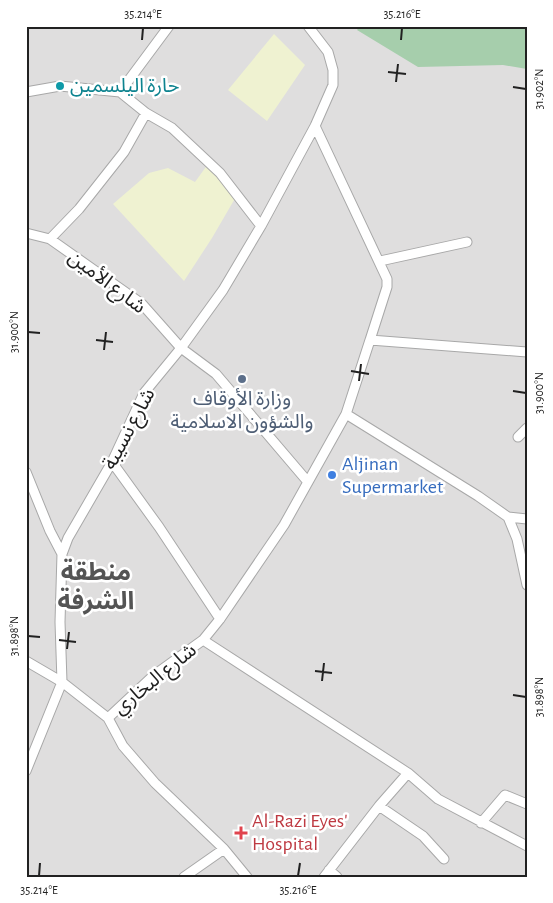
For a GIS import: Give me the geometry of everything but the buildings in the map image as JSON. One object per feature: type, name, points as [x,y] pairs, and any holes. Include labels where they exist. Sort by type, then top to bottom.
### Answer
[{"type":"street","points":[[120,92],[169,26]]},
{"type":"street","points":[[308,26],[328,52],[333,70],[333,86],[315,126],[261,226],[223,290],[181,348],[216,374],[308,482]]},
{"type":"street","points":[[26,92],[60,86],[120,92],[146,113],[172,128],[220,173],[261,226]]},
{"type":"street","points":[[50,239],[79,209],[124,152],[146,113]]},
{"type":"street","points":[[204,640],[284,525],[346,414],[387,287],[385,272],[315,126]]},
{"type":"street","name":"شارع الأمين","points":[[26,233],[50,239],[142,304],[181,348]]},
{"type":"street","points":[[380,261],[467,242]]},
{"type":"street","points":[[370,340],[527,352]]},
{"type":"street","name":"شارع نسيبة","points":[[62,682],[60,622],[62,554],[68,538],[112,462],[144,394],[181,348]]},
{"type":"street","points":[[346,414],[478,496],[508,517],[527,519]]},
{"type":"street","points":[[518,437],[527,428]]},
{"type":"street","points":[[112,462],[159,527],[220,619]]},
{"type":"street","points":[[26,472],[50,531],[62,554]]},
{"type":"street","points":[[508,517],[517,539],[527,585]]},
{"type":"street","name":"شارع البخاري","points":[[26,661],[62,682],[108,718],[153,676],[204,640],[408,773],[438,799],[527,846]]},
{"type":"street","points":[[26,771],[62,682]]},
{"type":"street","points":[[108,718],[123,746],[155,783],[224,849],[247,877]]},
{"type":"street","points":[[337,877],[326,873],[379,806],[408,773]]},
{"type":"street","points":[[481,823],[505,795],[527,804]]},
{"type":"street","points":[[379,806],[423,836],[444,859]]},
{"type":"street","points":[[184,877],[224,849]]},
{"type":"shaded area","points":[[26,26],[527,26],[527,877],[26,877]]},
{"type":"green space","points":[[360,26],[527,26],[527,69],[503,65],[418,67],[357,30]]},
{"type":"green space","points":[[274,34],[305,65],[267,121],[228,90]]},
{"type":"green space","points":[[208,164],[237,195],[184,281],[113,204],[149,173],[168,168],[195,182]]},
{"type":"place","name":"حارة اليلسمين","points":[[60,86]]},
{"type":"place","name":"وزارة الأوقاف والشؤون الاسلامية","points":[[242,379]]},
{"type":"place","name":"Aljinan Supermarket","points":[[332,475]]},
{"type":"place","name":"Al-Razi Eyes' Hospital","points":[[241,833]]},
{"type":"district","name":"منطقة الشرفة","points":[[96,586]]}]
